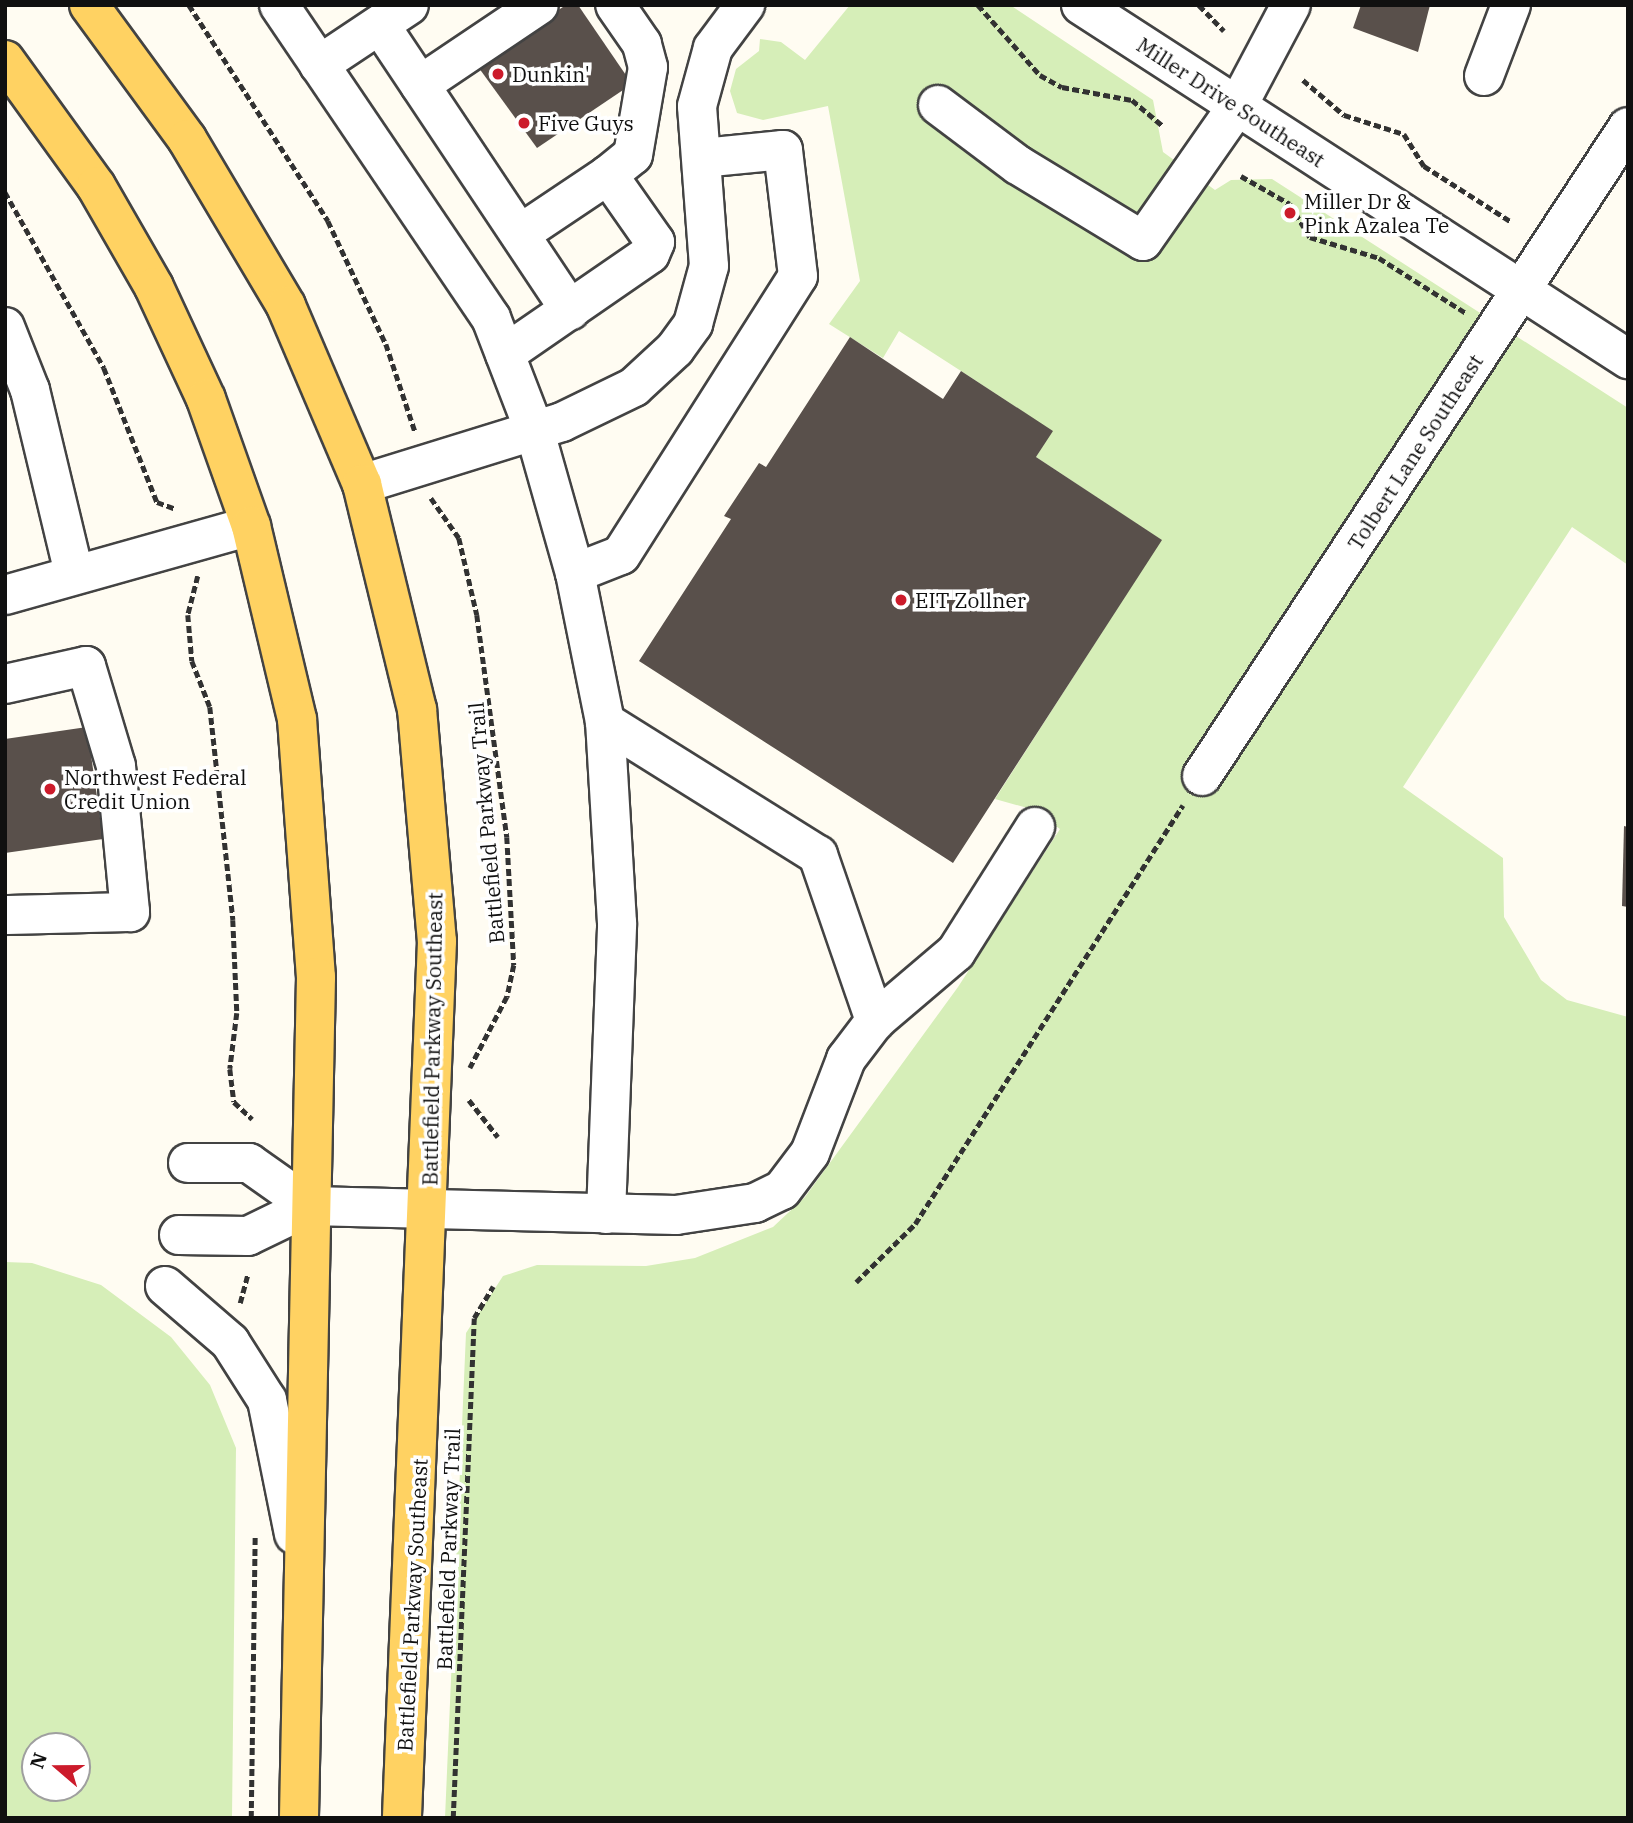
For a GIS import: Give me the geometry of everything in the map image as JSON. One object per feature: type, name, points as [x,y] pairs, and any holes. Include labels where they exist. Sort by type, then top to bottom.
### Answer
[{"type":"main road","name":"Battlefield Parkway Southeast","points":[[89,5],[239,221],[286,306],[362,484],[417,709],[431,818],[437,941],[430,1211],[402,1818]]},
{"type":"main road","points":[[5,60],[96,186],[154,287],[206,399],[251,526],[306,780],[316,977],[299,1818]]},
{"type":"street","points":[[279,5],[480,299],[535,432],[575,573],[605,722],[617,923],[606,1214]]},
{"type":"street","points":[[420,85],[539,5]]},
{"type":"street","points":[[520,234],[633,155],[648,67],[642,44],[615,5]]},
{"type":"street","points":[[362,484],[535,432],[634,387],[655,372],[693,324],[709,267],[703,158],[697,106],[713,48],[745,5]]},
{"type":"street","name":"Miller Drive Southeast","points":[[1081,5],[1628,359]]},
{"type":"street","points":[[938,105],[1018,165],[1143,241],[1238,105],[1291,5]]},
{"type":"street","points":[[1484,76],[1511,5]]},
{"type":"street","points":[[319,65],[395,15],[420,85],[570,310]]},
{"type":"street","name":"Tolbert Lane Southeast","points":[[1202,776],[1628,127]]},
{"type":"street","points":[[575,573],[621,555],[798,276],[783,150],[703,158]]},
{"type":"street","points":[[505,354],[650,254],[654,242],[608,175]]},
{"type":"street","points":[[9,337],[48,467],[74,573]]},
{"type":"street","points":[[5,594],[251,526]]},
{"type":"street","points":[[5,684],[86,666],[116,766],[130,912],[5,915]]},
{"type":"street","points":[[605,722],[818,855],[875,1021]]},
{"type":"street","points":[[179,1235],[248,1236],[310,1206],[676,1215],[755,1203],[782,1189],[810,1153],[846,1059],[875,1021],[956,952],[1035,827]]},
{"type":"street","points":[[188,1163],[249,1163],[310,1206]]},
{"type":"street","points":[[165,1286],[230,1342],[267,1400],[278,1434],[302,1590]]},
{"type":"path","points":[[189,5],[328,221],[386,344],[415,420],[415,442]]},
{"type":"path","points":[[978,5],[1040,75],[1062,87],[1132,100],[1162,125]]},
{"type":"path","points":[[1199,5],[1224,31]]},
{"type":"path","points":[[1303,80],[1344,115],[1404,134],[1424,166],[1510,221]]},
{"type":"path","points":[[1241,176],[1290,204],[1310,237],[1379,258],[1495,331]]},
{"type":"path","points":[[5,192],[104,368],[157,502],[178,509],[200,583],[188,615],[192,661],[210,707],[225,817],[237,1013],[230,1069],[234,1102],[252,1119]]},
{"type":"path","name":"Battlefield Parkway Trail","points":[[430,498],[459,538],[477,615],[507,837],[514,965],[507,996],[477,1047],[468,1079]]},
{"type":"path","points":[[856,1282],[915,1224],[1202,776]]},
{"type":"path","points":[[467,1088],[476,1116],[498,1137]]},
{"type":"path","name":"Battlefield Parkway Trail","points":[[453,1818],[474,1318],[493,1286]]},
{"type":"path","points":[[251,1818],[254,1519]]},
{"type":"green space","points":[[850,5],[1010,5],[1153,100],[1163,152],[1215,190],[1231,180],[1272,179],[1628,408],[1628,565],[1572,527],[1403,787],[1503,858],[1504,917],[1541,980],[1567,1000],[1628,1017],[1628,1818],[445,1818],[466,1333],[503,1276],[537,1265],[646,1266],[695,1258],[773,1227],[805,1197],[958,987],[1060,829],[1031,809],[995,799],[1161,540],[1036,457],[1052,431],[961,371],[899,331],[883,358],[829,324],[860,281],[828,106],[763,120],[737,113],[730,91],[736,69],[759,51],[760,39],[781,42],[805,60]]},
{"type":"green space","points":[[5,1262],[32,1263],[101,1285],[171,1337],[210,1385],[236,1448],[232,1818],[5,1818]]},
{"type":"building","points":[[566,5],[578,5],[632,84],[537,148],[476,64]]},
{"type":"building","points":[[1361,5],[1430,5],[1418,52],[1353,28]]},
{"type":"building","name":"EIT Zollner","points":[[850,337],[943,399],[961,371],[1053,431],[1036,457],[1162,540],[953,863],[639,661],[731,519],[724,516],[759,463],[766,467]]},
{"type":"building","name":"Northwest Federal Credit Union","points":[[87,727],[103,839],[5,853],[5,739]]},
{"type":"building","points":[[1624,826],[1628,827],[1628,907],[1622,906]]},
{"type":"place","name":"Dunkin'","points":[[498,74]]},
{"type":"place","name":"Five Guys","points":[[524,123]]},
{"type":"place","name":"Miller Dr & Pink Azalea Te","points":[[1290,213]]},
{"type":"place","name":"EIT Zollner","points":[[901,600]]},
{"type":"place","name":"Northwest Federal Credit Union","points":[[50,789]]}]
